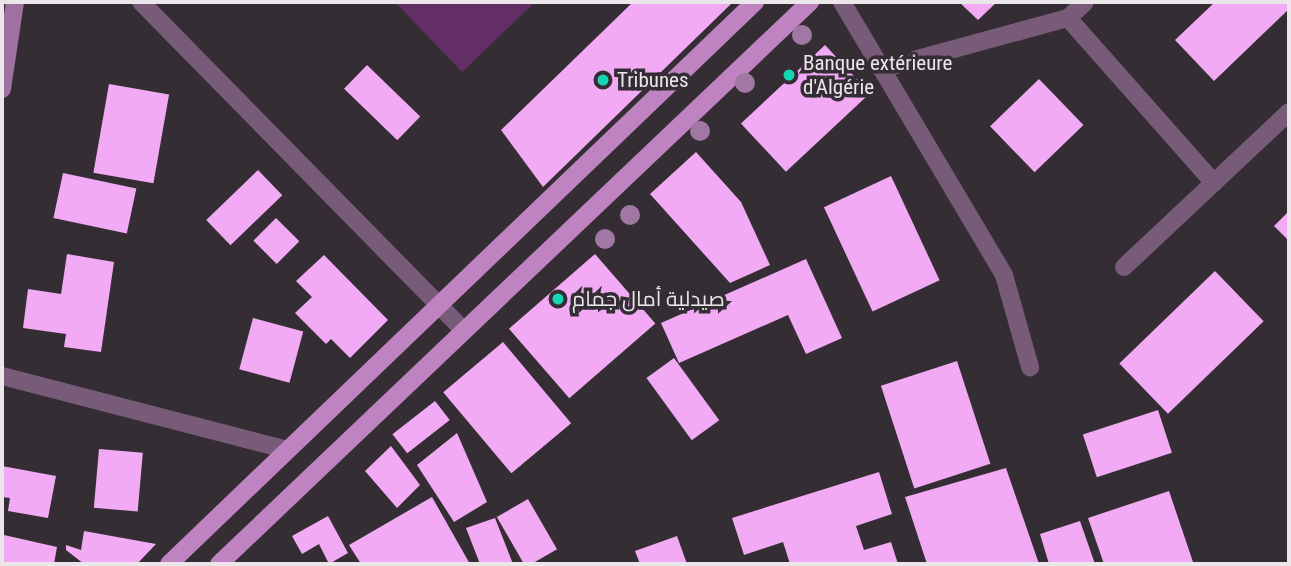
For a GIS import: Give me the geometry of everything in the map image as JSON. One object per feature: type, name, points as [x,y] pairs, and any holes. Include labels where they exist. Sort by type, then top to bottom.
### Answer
[{"type":"main road","points":[[2,89],[15,2]]},
{"type":"main road","points":[[169,564],[755,2]]},
{"type":"main road","points":[[219,564],[810,2]]},
{"type":"street","points":[[141,2],[464,331]]},
{"type":"street","points":[[842,2],[1004,275],[1030,367]]},
{"type":"street","points":[[881,69],[1068,18],[1085,2]]},
{"type":"street","points":[[1068,18],[1214,183]]},
{"type":"street","points":[[1125,267],[1289,113]]},
{"type":"street","points":[[2,376],[288,450]]},
{"type":"shaded area","points":[[395,2],[535,2],[462,72]]},
{"type":"building","name":"Tribunes","points":[[633,2],[733,2],[543,187],[501,130]]},
{"type":"building","points":[[959,2],[997,2],[978,20]]},
{"type":"building","points":[[1215,2],[1289,2],[1289,9],[1214,81],[1175,40]]},
{"type":"building","points":[[825,45],[870,93],[786,172],[741,123]]},
{"type":"building","points":[[367,65],[420,116],[397,140],[344,89]]},
{"type":"building","points":[[1039,79],[1083,125],[1035,172],[990,126]]},
{"type":"building","points":[[109,84],[169,95],[153,183],[93,173]]},
{"type":"building","points":[[696,152],[741,202],[770,265],[730,283],[650,194]]},
{"type":"building","points":[[258,170],[282,195],[231,245],[206,220]]},
{"type":"building","points":[[63,173],[136,189],[127,234],[53,218]]},
{"type":"building","points":[[891,176],[940,280],[873,311],[824,207]]},
{"type":"building","points":[[1289,211],[1289,241],[1274,226]]},
{"type":"building","points":[[276,218],[299,241],[277,264],[253,241]]},
{"type":"building","points":[[67,254],[114,262],[101,352],[64,347],[66,334],[23,328],[28,289],[61,294]]},
{"type":"building","points":[[595,254],[655,323],[569,398],[509,329]]},
{"type":"building","points":[[324,255],[388,320],[350,358],[331,339],[326,344],[295,313],[312,297],[296,281]]},
{"type":"building","points":[[806,259],[842,338],[806,354],[788,315],[679,363],[661,323]]},
{"type":"building","points":[[1215,271],[1264,321],[1168,414],[1119,363]]},
{"type":"building","points":[[253,318],[303,331],[290,383],[239,369]]},
{"type":"building","points":[[503,342],[571,423],[511,473],[443,392]]},
{"type":"building","points":[[674,358],[719,420],[692,440],[646,378]]},
{"type":"building","points":[[957,361],[990,464],[914,488],[881,386]]},
{"type":"building","points":[[435,401],[450,420],[407,453],[392,434]]},
{"type":"building","points":[[1158,410],[1172,453],[1097,477],[1083,434]]},
{"type":"building","points":[[457,433],[487,502],[454,522],[417,465]]},
{"type":"building","points":[[391,446],[420,485],[397,508],[365,471]]},
{"type":"building","points":[[99,449],[143,453],[138,512],[94,508]]},
{"type":"building","points":[[2,466],[56,476],[48,518],[8,511],[10,498],[2,497]]},
{"type":"building","points":[[1006,468],[1039,564],[927,564],[905,497]]},
{"type":"building","points":[[879,472],[892,514],[856,526],[864,550],[891,542],[898,564],[790,564],[783,542],[744,555],[732,518]]},
{"type":"building","points":[[1169,491],[1193,562],[1104,564],[1088,518]]},
{"type":"building","points":[[432,497],[470,564],[361,564],[349,545]]},
{"type":"building","points":[[528,499],[557,549],[531,564],[524,564],[497,517]]},
{"type":"building","points":[[328,516],[348,553],[329,564],[319,544],[302,554],[292,536]]},
{"type":"building","points":[[495,518],[513,564],[480,564],[466,528]]},
{"type":"building","points":[[1080,521],[1095,564],[1049,564],[1040,534]]},
{"type":"building","points":[[84,531],[156,544],[137,564],[84,564],[66,550],[66,545],[81,550]]},
{"type":"building","points":[[4,535],[57,547],[54,564],[2,564]]},
{"type":"building","points":[[677,536],[687,564],[640,564],[635,551]]},
{"type":"place","name":"Banque extérieure d'Algérie","points":[[789,75]]},
{"type":"place","name":"Tribunes","points":[[603,80]]},
{"type":"place","name":"صيدلية أمال جمام","points":[[558,299]]}]
